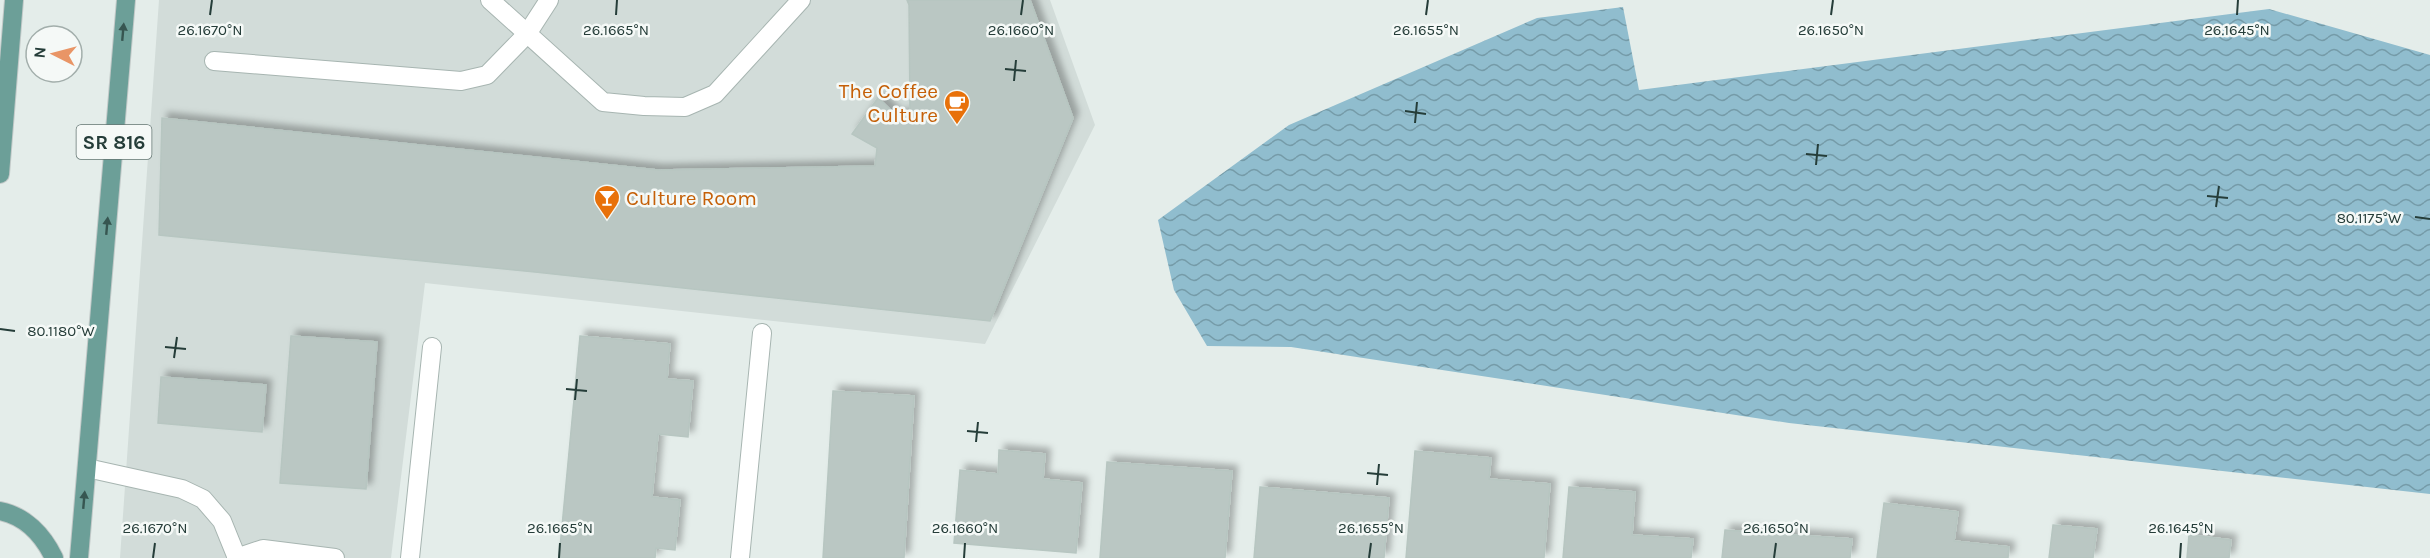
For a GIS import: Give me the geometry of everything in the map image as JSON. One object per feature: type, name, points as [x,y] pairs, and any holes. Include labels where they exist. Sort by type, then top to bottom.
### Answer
[{"type":"main road","points":[[0,174],[14,0]]},
{"type":"main road","name":"SR 816","points":[[79,558],[126,0]]},
{"type":"main road","points":[[0,511],[17,515],[47,543],[54,558]]},
{"type":"lane","points":[[490,0],[603,102],[644,106],[685,106],[715,94],[801,0]]},
{"type":"lane","points":[[214,61],[461,81],[487,75],[527,34],[549,0]]},
{"type":"lane","points":[[740,558],[762,333]]},
{"type":"lane","points":[[410,558],[432,347]]},
{"type":"lane","points":[[87,468],[182,489],[202,499],[222,521],[237,558],[263,549],[335,558]]},
{"type":"shaded area","points":[[159,0],[1050,0],[1095,125],[985,344],[425,283],[391,558],[120,558]]},
{"type":"water","points":[[1623,7],[1639,90],[2269,9],[2430,55],[2430,494],[1789,423],[1291,347],[1207,346],[1174,290],[1158,220],[1289,125],[1537,18]]},
{"type":"building","points":[[907,0],[1030,0],[1073,118],[990,321],[535,272],[159,235],[162,118],[658,170],[875,166],[877,148],[852,134],[878,98],[897,116],[910,113],[909,5]]},
{"type":"building","points":[[291,336],[377,342],[366,489],[280,483]]},
{"type":"building","points":[[580,336],[670,344],[667,379],[693,381],[688,437],[658,434],[652,497],[680,500],[675,550],[656,548],[655,558],[559,558]]},
{"type":"building","points":[[161,377],[266,385],[262,432],[158,423]]},
{"type":"building","points":[[833,391],[914,396],[904,558],[823,558]]},
{"type":"building","points":[[999,450],[1045,454],[1043,479],[1082,483],[1076,553],[954,543],[960,470],[998,474]]},
{"type":"building","points":[[1415,451],[1491,458],[1489,479],[1550,484],[1544,558],[1406,558]]},
{"type":"building","points":[[1107,462],[1232,471],[1225,558],[1100,558]]},
{"type":"building","points":[[1260,487],[1389,498],[1384,558],[1254,558]]},
{"type":"building","points":[[1569,487],[1635,492],[1632,535],[1693,539],[1691,558],[1563,558]]},
{"type":"building","points":[[1884,503],[1958,512],[1954,541],[2009,547],[2008,558],[1877,558]]},
{"type":"building","points":[[2053,525],[2097,529],[2093,558],[2049,558]]},
{"type":"building","points":[[1725,530],[1852,539],[1850,558],[1722,558]]},
{"type":"building","points":[[2189,535],[2231,540],[2229,558],[2187,558]]},
{"type":"place","name":"The Coffee Culture","points":[[957,126]]},
{"type":"place","name":"Culture Room","points":[[607,221]]}]
